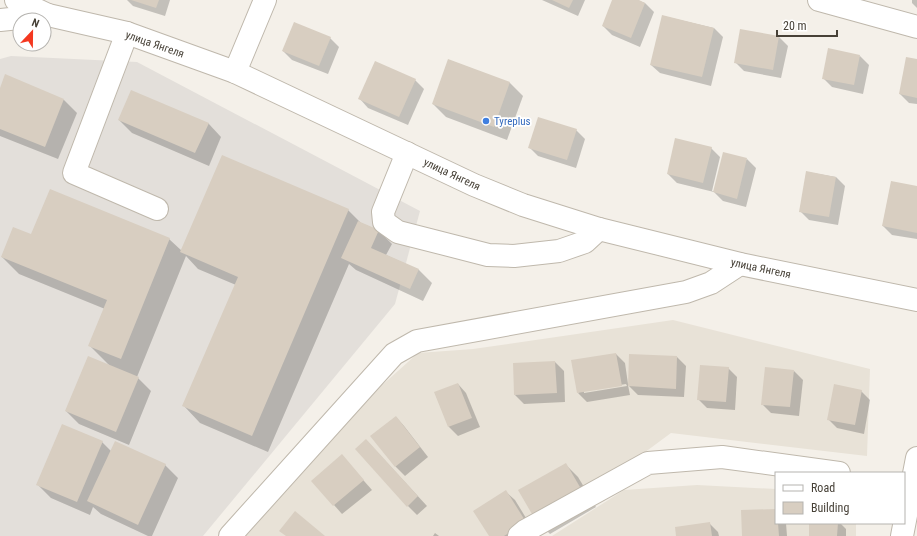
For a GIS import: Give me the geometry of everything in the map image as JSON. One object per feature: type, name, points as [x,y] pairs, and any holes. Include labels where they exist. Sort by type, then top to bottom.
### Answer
[{"type":"street","points":[[16,0],[42,12]]},
{"type":"street","points":[[235,72],[265,0]]},
{"type":"street","points":[[819,0],[917,27]]},
{"type":"street","name":"улица Янгеля","points":[[52,16],[127,33],[235,72],[474,184],[523,205],[599,229],[740,264],[917,300]]},
{"type":"street","name":"улица Янгеля","points":[[0,20],[12,19]]},
{"type":"street","points":[[127,33],[74,173],[157,209]]},
{"type":"street","points":[[407,153],[383,212],[384,222],[398,232],[488,255],[514,256],[559,252],[585,242],[599,229]]},
{"type":"street","points":[[230,536],[394,354],[417,341],[686,292],[711,283],[740,264]]},
{"type":"street","points":[[519,536],[525,531],[648,463],[722,457],[833,472]]},
{"type":"street","points":[[905,518],[917,458]]},
{"type":"street","points":[[902,536],[904,524]]},
{"type":"shaded area","points":[[11,56],[137,62],[420,211],[395,304],[203,536],[0,536],[0,59]]},
{"type":"shaded area","points":[[673,320],[870,369],[867,456],[671,433],[587,495],[513,536],[239,536],[350,414],[418,353],[473,349]]},
{"type":"shaded area","points":[[697,485],[775,489],[775,524],[856,524],[856,536],[552,536],[624,490]]},
{"type":"building","points":[[131,0],[159,0],[156,8]]},
{"type":"building","points":[[552,0],[573,0],[569,8]]},
{"type":"building","points":[[612,0],[639,0],[645,3],[631,38],[602,26]]},
{"type":"building","points":[[662,15],[714,28],[702,77],[650,65]]},
{"type":"building","points":[[294,22],[331,37],[319,66],[282,51]]},
{"type":"building","points":[[740,29],[779,36],[773,70],[734,63]]},
{"type":"building","points":[[828,48],[860,55],[854,85],[822,79]]},
{"type":"building","points":[[906,57],[917,59],[917,98],[899,94]]},
{"type":"building","points":[[448,59],[510,82],[494,127],[432,104]]},
{"type":"building","points":[[375,61],[416,79],[399,117],[358,99]]},
{"type":"building","points":[[5,74],[64,99],[45,147],[0,129],[0,88]]},
{"type":"building","points":[[131,90],[209,123],[195,153],[118,120]]},
{"type":"building","points":[[538,117],[577,129],[567,160],[528,148]]},
{"type":"building","points":[[675,138],[712,147],[703,183],[667,174]]},
{"type":"building","points":[[723,152],[747,158],[737,199],[713,192]]},
{"type":"building","points":[[222,155],[349,209],[252,436],[182,406],[238,277],[180,252]]},
{"type":"building","points":[[806,171],[836,177],[829,217],[799,212]]},
{"type":"building","points":[[891,181],[917,186],[917,233],[882,226]]},
{"type":"building","points":[[50,189],[170,238],[121,359],[88,346],[107,300],[1,257],[13,227],[31,234]]},
{"type":"building","points":[[358,221],[379,230],[371,248],[419,269],[410,289],[341,258]]},
{"type":"building","points":[[616,353],[622,386],[577,393],[571,360]]},
{"type":"building","points":[[629,354],[677,356],[676,389],[628,386]]},
{"type":"building","points":[[88,356],[139,377],[116,432],[65,411]]},
{"type":"building","points":[[555,361],[557,393],[514,395],[513,363]]},
{"type":"building","points":[[700,365],[729,367],[726,402],[697,400]]},
{"type":"building","points":[[765,367],[794,370],[790,407],[761,405]]},
{"type":"building","points":[[458,383],[472,418],[448,427],[434,392]]},
{"type":"building","points":[[834,384],[862,390],[855,425],[827,420]]},
{"type":"building","points":[[396,416],[420,447],[395,467],[370,436]]},
{"type":"building","points":[[62,424],[103,441],[77,502],[36,485]]},
{"type":"building","points":[[366,439],[418,496],[407,507],[355,449]]},
{"type":"building","points":[[115,441],[166,464],[138,525],[87,501]]},
{"type":"building","points":[[342,454],[364,480],[333,506],[311,481]]},
{"type":"building","points":[[566,463],[584,494],[536,521],[518,490]]},
{"type":"building","points":[[506,490],[526,522],[504,536],[489,536],[473,511]]},
{"type":"building","points":[[775,509],[775,524],[778,524],[779,536],[742,536],[741,510]]},
{"type":"building","points":[[295,511],[325,536],[286,536],[279,531]]},
{"type":"building","points":[[710,522],[712,536],[676,536],[675,527]]},
{"type":"building","points":[[809,524],[838,524],[837,536],[809,536]]},
{"type":"place","name":"Tyreplus","points":[[486,121]]}]
